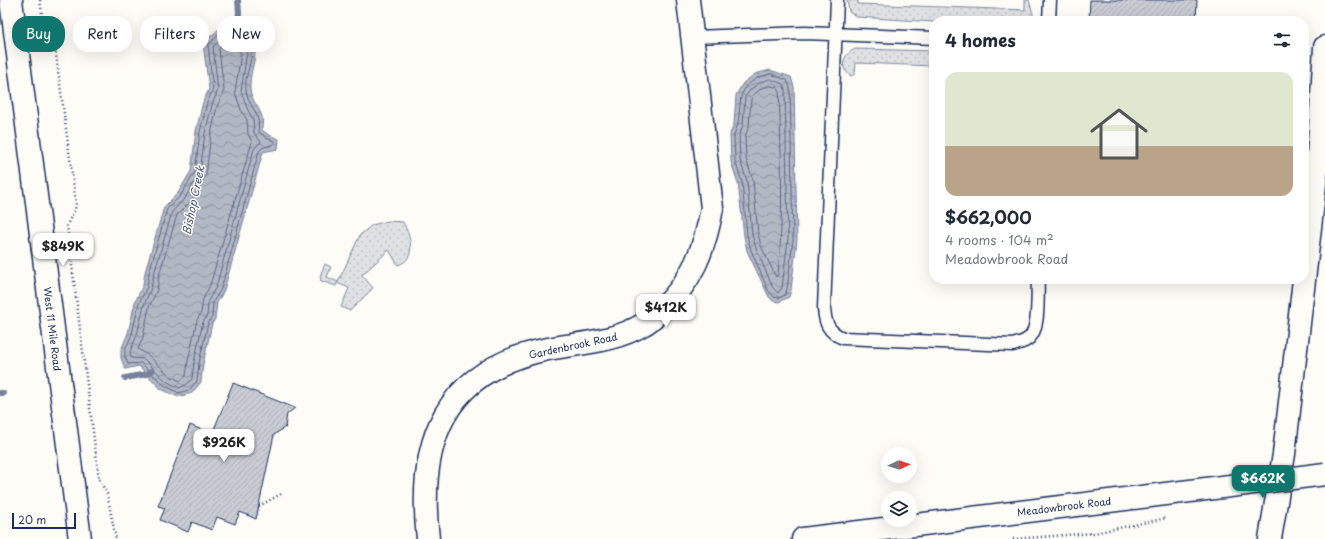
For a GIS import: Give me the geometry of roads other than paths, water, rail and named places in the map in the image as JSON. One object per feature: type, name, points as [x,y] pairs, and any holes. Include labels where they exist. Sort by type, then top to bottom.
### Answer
[{"type":"main road","name":"West 11 Mile Road","points":[[11,0],[80,539]]},
{"type":"main road","name":"Gardenbrook Road","points":[[428,539],[425,476],[432,442],[446,412],[464,390],[485,373],[504,362],[549,349],[610,338],[645,324],[674,298],[699,258],[708,232],[712,208],[688,0]]},
{"type":"main road","points":[[1309,236],[1318,158],[1325,47]]},
{"type":"main road","points":[[1270,539],[1284,454],[1304,284]]},
{"type":"main road","name":"Meadowbrook Road","points":[[803,539],[1325,474]]},
{"type":"lane","points":[[838,0],[824,308],[827,327],[834,335],[843,338],[1013,345],[1023,342],[1031,337],[1035,328],[1038,284]]},
{"type":"lane","points":[[1049,16],[1050,0]]},
{"type":"lane","points":[[693,37],[805,33],[929,38]]},
{"type":"water","points":[[217,31],[217,52],[255,52],[251,78],[251,93],[262,117],[262,130],[279,139],[278,149],[263,152],[224,290],[217,303],[215,319],[212,324],[203,364],[201,382],[192,393],[178,397],[161,389],[139,366],[125,369],[121,358],[121,350],[128,333],[135,302],[143,285],[145,272],[164,207],[178,193],[191,171],[196,131],[203,102],[209,89],[204,52],[209,52],[209,38]]},
{"type":"water","points":[[770,70],[791,77],[794,87],[797,240],[789,297],[779,302],[773,301],[769,297],[747,251],[738,183],[731,162],[730,134],[734,124],[736,95],[743,83],[755,74]]},
{"type":"waterway","name":"Bishop Creek","points":[[238,0],[239,16]]},
{"type":"waterway","name":"Bishop Creek","points":[[125,378],[147,374],[152,371]]}]
